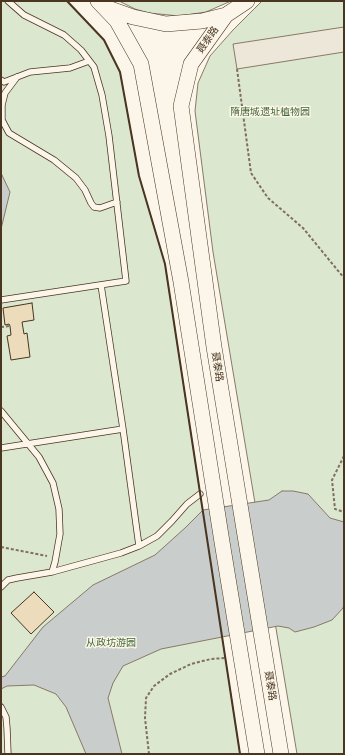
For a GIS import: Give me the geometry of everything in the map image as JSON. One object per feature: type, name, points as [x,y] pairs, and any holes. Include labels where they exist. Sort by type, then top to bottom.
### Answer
[{"type":"main road","name":"聂泰路","points":[[248,1],[226,14],[191,64],[181,106],[215,354],[281,754]]},
{"type":"main road","points":[[100,3],[133,17],[166,24],[202,20],[226,14]]},
{"type":"main road","points":[[100,3],[117,21],[141,64],[184,298],[257,754]]},
{"type":"lane","points":[[1,300],[126,281],[109,136],[102,95],[94,67],[81,50],[64,35],[24,15],[8,1]]},
{"type":"lane","points":[[1,80],[4,82],[30,72],[70,68],[89,61]]},
{"type":"lane","points":[[17,77],[6,93],[2,105],[2,120],[9,133],[54,160],[76,178],[85,190],[94,207],[100,208],[117,202]]},
{"type":"lane","points":[[101,285],[139,546]]},
{"type":"lane","points":[[1,411],[39,457],[53,483],[59,509],[60,534],[52,572]]},
{"type":"lane","points":[[1,448],[123,430]]},
{"type":"lane","points":[[1,587],[8,580],[52,572],[121,553],[139,546],[157,536],[172,522],[187,504],[200,494]]},
{"type":"lane","points":[[1,706],[6,717],[8,754]]},
{"type":"path","points":[[237,68],[251,173],[268,198],[303,228],[344,278]]},
{"type":"path","points":[[1,327],[10,326]]},
{"type":"path","points":[[344,456],[332,480],[335,509],[344,512]]},
{"type":"path","points":[[1,547],[56,557]]},
{"type":"path","points":[[149,754],[145,718],[146,698],[154,686],[170,674],[191,664],[211,659],[225,658]]},
{"type":"green space","name":"从政坊游园","points":[[1,1],[67,1],[104,40],[120,72],[139,176],[165,264],[240,754],[1,754]]},
{"type":"green space","points":[[119,1],[231,1],[206,12],[179,16],[149,13],[135,9]]},
{"type":"green space","name":"隋唐城遗址植物园","points":[[262,1],[344,1],[344,754],[297,754],[213,252],[195,111],[198,83],[210,56]]},
{"type":"shaded area","points":[[344,27],[344,52],[237,69],[233,44]]},
{"type":"shaded area","points":[[1,173],[10,192],[1,229]]},
{"type":"shaded area","points":[[282,491],[293,491],[308,494],[330,518],[344,522],[344,604],[343,608],[332,620],[295,632],[289,628],[278,626],[161,649],[123,666],[113,683],[108,698],[122,754],[86,754],[66,707],[56,694],[34,685],[7,686],[1,689],[1,677],[5,676],[43,627],[93,585],[155,555],[203,510],[269,500]]},
{"type":"building","points":[[32,303],[34,320],[22,322],[24,334],[27,333],[30,357],[11,360],[7,336],[11,335],[10,326],[9,324],[5,325],[3,308]]},
{"type":"building","points":[[34,592],[54,612],[31,634],[11,613]]},
{"type":"wall","points":[[67,1],[104,40],[120,72],[139,176],[165,264],[240,754]]}]
